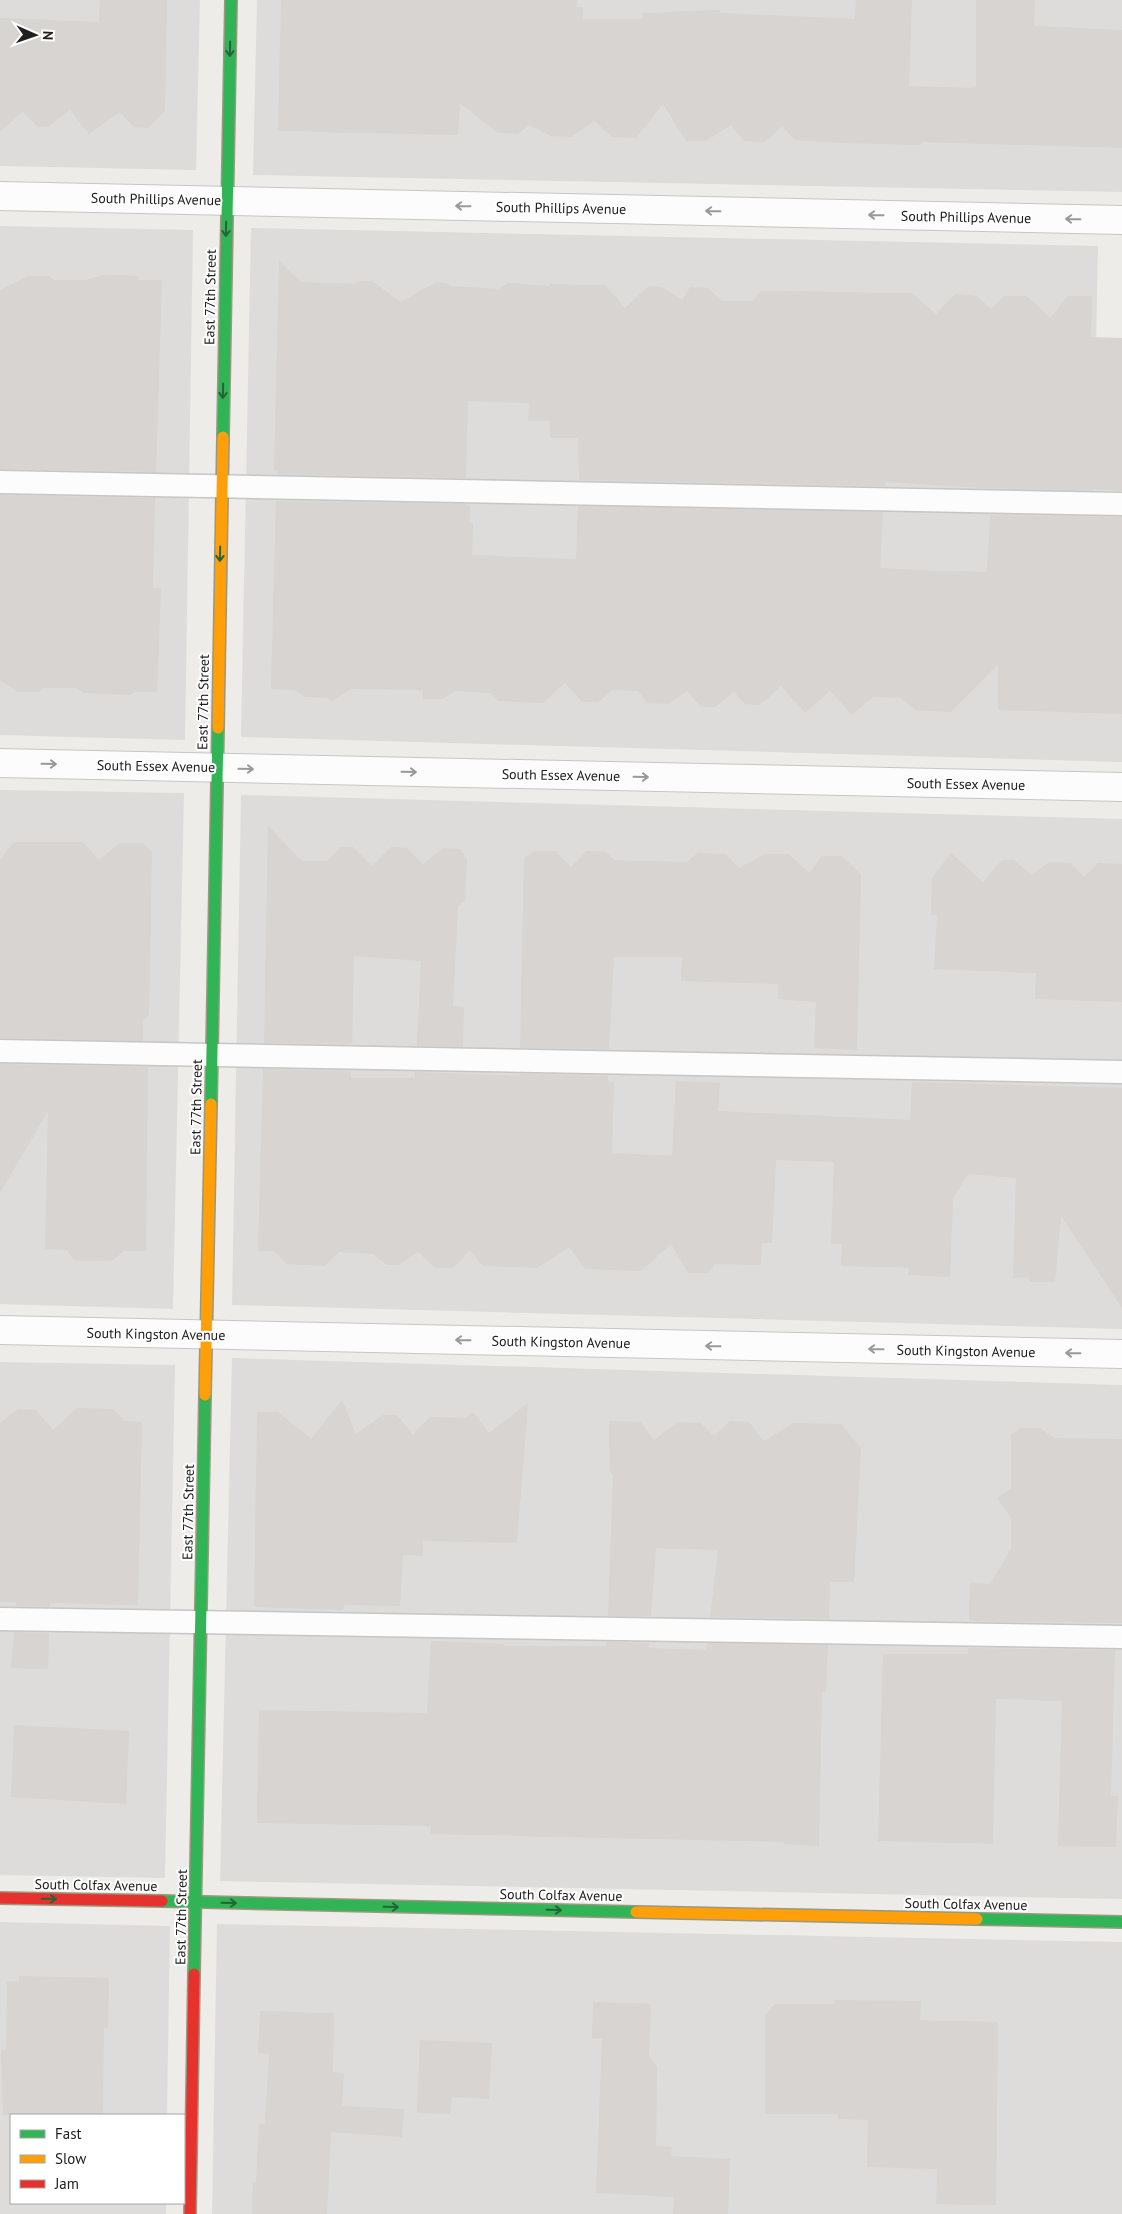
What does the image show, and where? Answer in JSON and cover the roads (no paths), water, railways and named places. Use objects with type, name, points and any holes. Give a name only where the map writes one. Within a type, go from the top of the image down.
[{"type":"street","name":"East 77th Street","points":[[190,2214],[230,0]]},
{"type":"street","name":"South Phillips Avenue","points":[[0,196],[1122,220]]},
{"type":"street","name":"South Essex Avenue","points":[[0,763],[1122,787]]},
{"type":"street","name":"South Kingston Avenue","points":[[0,1330],[1122,1354]]},
{"type":"street","name":"South Colfax Avenue","points":[[0,1898],[1122,1922]]},
{"type":"lane","points":[[0,482],[1122,504]]},
{"type":"lane","points":[[0,1051],[1122,1072]]},
{"type":"lane","points":[[0,1619],[1122,1638]]}]
